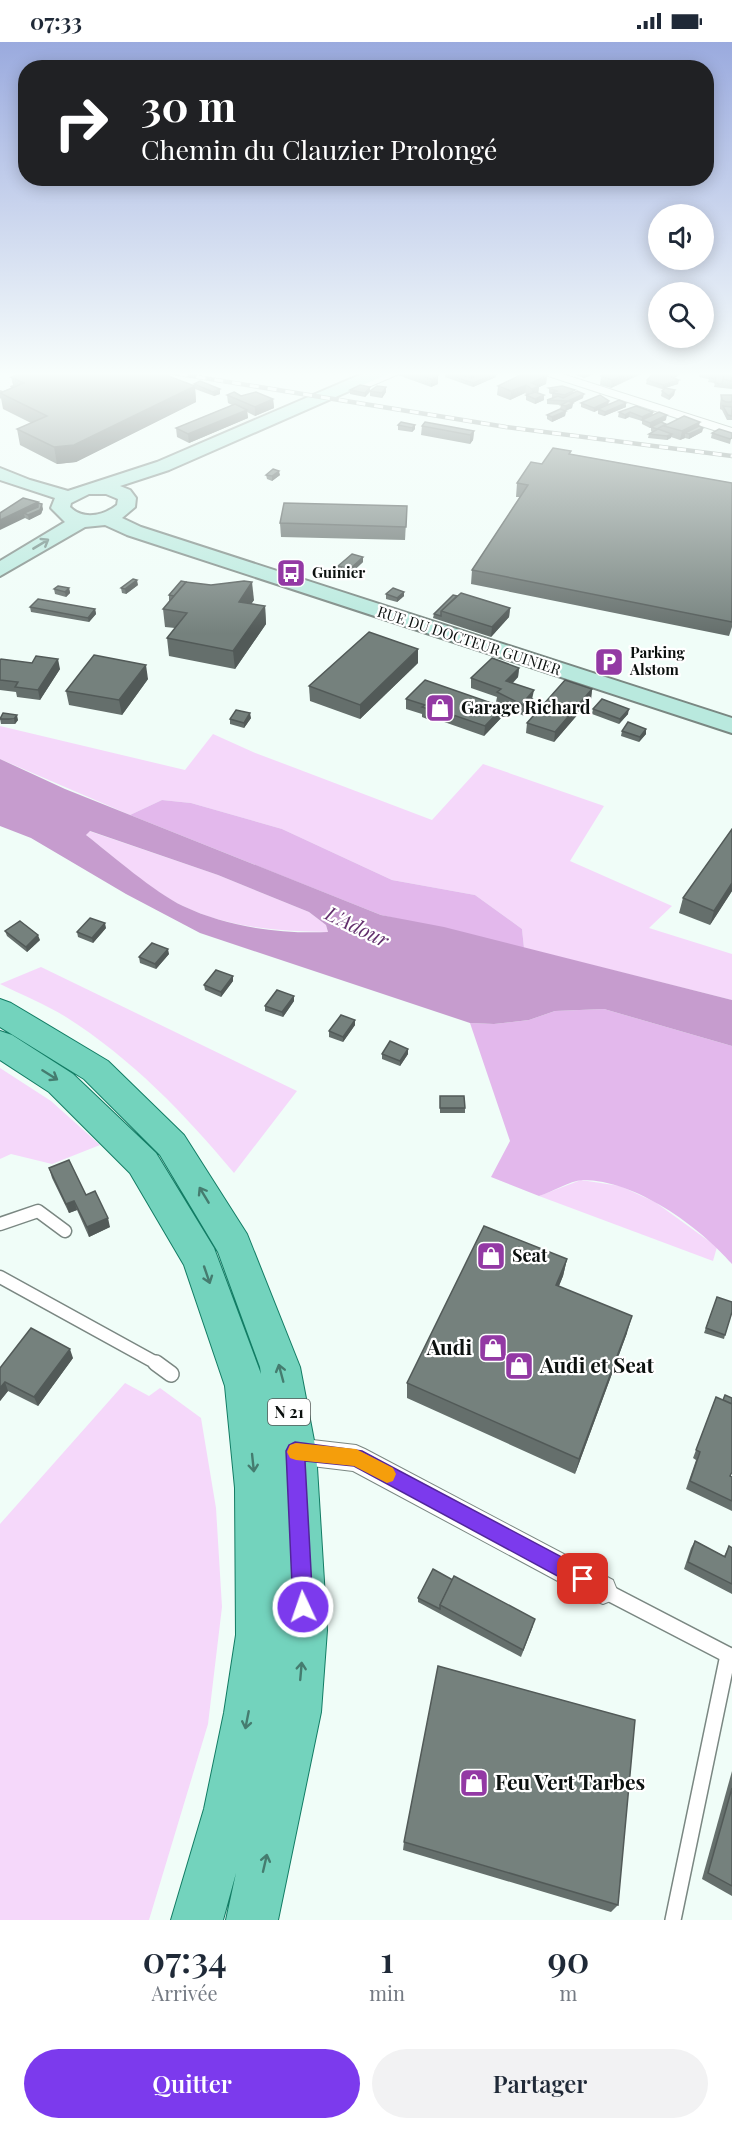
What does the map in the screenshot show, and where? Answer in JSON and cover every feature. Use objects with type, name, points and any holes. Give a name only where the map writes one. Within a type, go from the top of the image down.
[{"type":"main road","points":[[0,552],[64,502],[180,459]]},
{"type":"main road","points":[[106,518],[127,503],[163,466]]},
{"type":"main road","points":[[0,473],[64,502]]},
{"type":"main road","points":[[97,488],[117,490],[127,503],[207,555]]},
{"type":"main road","points":[[64,502],[67,516],[82,520],[106,518],[134,531],[207,555]]},
{"type":"main road","points":[[0,570],[82,520]]},
{"type":"main road","name":"RUE DU DOCTEUR GUINIER","points":[[207,555],[732,726]]},
{"type":"main road","name":"N 21","points":[[0,1011],[54,1042],[96,1070],[172,1144],[234,1246],[280,1367],[295,1451],[304,1630],[297,1712],[252,1920]]},
{"type":"main road","name":"N 21","points":[[0,1044],[62,1083],[143,1163],[201,1260],[245,1386],[256,1488],[259,1635],[248,1713],[229,1809],[197,1920]]},
{"type":"street","points":[[295,1451],[356,1458],[603,1590]]},
{"type":"lane","points":[[0,1224],[38,1210],[65,1231]]},
{"type":"lane","points":[[0,1277],[149,1357],[171,1374]]},
{"type":"lane","points":[[603,1590],[730,1656],[672,1920]]},
{"type":"shaded area","points":[[0,726],[185,770],[213,734],[253,752],[432,820],[483,764],[604,806],[570,861],[672,906],[649,928],[732,954],[732,1000],[524,948],[522,929],[475,895],[392,880],[282,829],[191,803],[162,800],[130,815],[0,759]]},
{"type":"shaded area","points":[[162,800],[191,803],[282,829],[392,880],[475,895],[522,929],[524,948],[381,915],[130,815]]},
{"type":"shaded area","points":[[89,831],[218,875],[309,912],[326,925],[328,932],[291,931],[236,924],[183,906],[146,883],[86,835]]},
{"type":"shaded area","points":[[41,967],[297,1091],[234,1173],[177,1109],[113,1051],[58,1012],[0,984]]},
{"type":"shaded area","points":[[604,1009],[732,1046],[732,1264],[718,1249],[684,1221],[665,1208],[624,1188],[603,1182],[583,1180],[572,1182],[539,1196],[491,1177],[510,1141],[470,1023],[494,1024],[529,1020],[555,1011]]},
{"type":"shaded area","points":[[0,1068],[51,1101],[100,1145],[52,1164],[11,1154],[0,1159]]},
{"type":"shaded area","points":[[581,1180],[620,1186],[655,1202],[717,1247],[713,1261],[539,1196]]},
{"type":"shaded area","points":[[125,1383],[149,1396],[160,1388],[201,1418],[216,1508],[222,1607],[208,1724],[149,1920],[0,1920],[0,1524]]},
{"type":"water","name":"L'Adour","points":[[0,759],[65,789],[381,915],[444,927],[732,1000],[732,1046],[604,1009],[555,1011],[529,1020],[494,1024],[470,1023],[200,933],[126,894],[31,838],[0,826]],"holes":[[[90,831],[218,875],[309,912],[326,925],[328,932],[291,932],[254,928],[200,913],[159,892],[86,835]]]},
{"type":"building","points":[[546,459],[595,459],[732,483],[732,622],[472,570],[528,485],[517,483],[531,462],[542,464]]},
{"type":"building","points":[[273,469],[279,471],[272,476],[266,475]]},
{"type":"building","points":[[23,498],[38,502],[0,520],[0,513]]},
{"type":"building","points":[[38,503],[42,504],[40,510],[28,515],[24,513],[38,507]]},
{"type":"building","points":[[284,503],[407,506],[406,527],[280,523]]},
{"type":"building","points":[[352,554],[363,557],[350,569],[338,566]]},
{"type":"building","points":[[133,579],[137,580],[125,589],[121,588]]},
{"type":"building","points":[[181,581],[186,582],[174,596],[169,595]]},
{"type":"building","points":[[186,582],[211,585],[252,582],[239,602],[265,606],[233,651],[167,638],[187,613],[163,609]]},
{"type":"building","points":[[58,586],[69,588],[65,592],[54,589]]},
{"type":"building","points":[[393,588],[404,592],[397,598],[386,594]]},
{"type":"building","points":[[461,593],[510,608],[492,627],[441,611]]},
{"type":"building","points":[[453,595],[457,596],[441,611],[441,616],[434,614]]},
{"type":"building","points":[[38,599],[95,609],[88,618],[30,607]]},
{"type":"building","points":[[369,632],[418,649],[360,705],[309,686]]},
{"type":"building","points":[[94,655],[146,665],[119,700],[66,691]]},
{"type":"building","points":[[36,656],[58,659],[38,690],[15,687],[18,682],[0,680],[1,659],[32,663]]},
{"type":"building","points":[[492,658],[519,668],[506,681],[534,690],[527,698],[532,699],[525,706],[497,692],[501,689],[471,678]]},
{"type":"building","points":[[425,680],[503,707],[485,726],[430,707],[428,709],[422,707],[425,705],[406,699]]},
{"type":"building","points":[[565,680],[592,689],[555,732],[527,723]]},
{"type":"building","points":[[602,699],[629,709],[620,719],[593,709]]},
{"type":"building","points":[[236,710],[250,713],[244,723],[230,719]]},
{"type":"building","points":[[3,713],[17,715],[14,719],[0,719]]},
{"type":"building","points":[[628,722],[646,729],[640,737],[622,731]]},
{"type":"building","points":[[732,829],[732,883],[714,911],[683,898]]},
{"type":"building","points":[[90,918],[105,923],[92,938],[77,932]]},
{"type":"building","points":[[20,921],[38,935],[26,947],[5,931]]},
{"type":"building","points":[[152,943],[168,949],[155,964],[139,957]]},
{"type":"building","points":[[216,970],[233,976],[221,992],[204,985]]},
{"type":"building","points":[[277,990],[294,996],[282,1012],[265,1006]]},
{"type":"building","points":[[341,1015],[355,1020],[343,1037],[329,1031]]},
{"type":"building","points":[[390,1041],[408,1049],[400,1061],[382,1054]]},
{"type":"building","points":[[440,1096],[464,1096],[465,1108],[440,1108]]},
{"type":"building","points":[[69,1160],[86,1195],[95,1191],[108,1218],[87,1227],[74,1201],[66,1204],[49,1168]]},
{"type":"building","name":"Audi et Seat","points":[[484,1226],[567,1259],[556,1285],[632,1316],[579,1459],[407,1383]]},
{"type":"building","points":[[717,1297],[732,1302],[732,1312],[725,1335],[706,1328]]},
{"type":"building","points":[[31,1328],[70,1349],[34,1397],[5,1382],[0,1388],[0,1368]]},
{"type":"building","points":[[725,1395],[732,1398],[732,1404],[723,1400]]},
{"type":"building","points":[[716,1397],[732,1404],[732,1472],[730,1476],[732,1477],[732,1501],[690,1481],[700,1452],[696,1450]]},
{"type":"building","points":[[695,1541],[725,1557],[729,1546],[732,1548],[732,1584],[688,1562]]},
{"type":"building","points":[[433,1569],[453,1580],[440,1609],[418,1598]]},
{"type":"building","points":[[454,1576],[535,1619],[523,1650],[440,1605]]},
{"type":"building","points":[[438,1666],[635,1720],[618,1905],[404,1842]]},
{"type":"building","points":[[732,1788],[732,1886],[708,1873]]},
{"type":"slow traffic","points":[[296,1452],[356,1458],[387,1474]]},
{"type":"place","name":"Guinier","points":[[291,573]]},
{"type":"place","name":"Parking Alstom","points":[[609,662]]},
{"type":"place","name":"Garage Richard","points":[[440,708]]},
{"type":"place","name":"Seat","points":[[491,1256]]},
{"type":"place","name":"Audi","points":[[493,1348]]},
{"type":"place","name":"Audi et Seat","points":[[519,1366]]},
{"type":"place","name":"Feu Vert Tarbes","points":[[474,1783]]},
{"type":"route","points":[[303,1607],[295,1451],[356,1458],[583,1579]]}]
